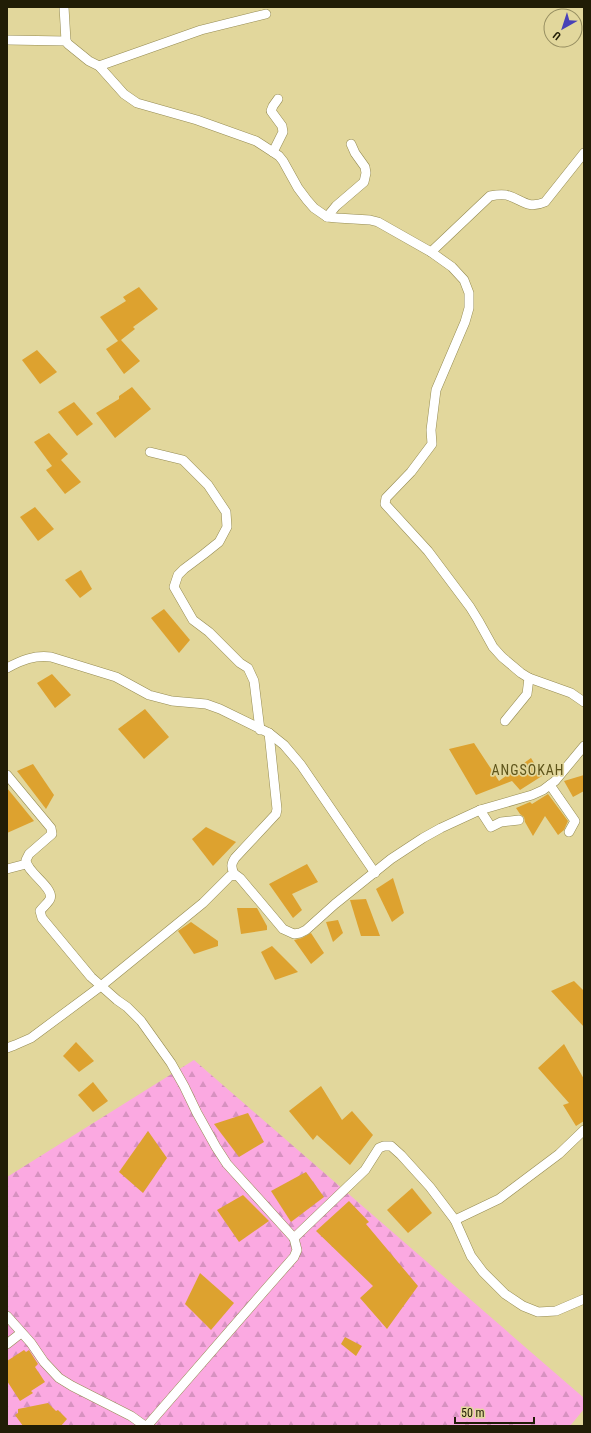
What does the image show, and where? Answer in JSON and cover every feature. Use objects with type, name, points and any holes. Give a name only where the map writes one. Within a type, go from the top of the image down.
[{"type":"street","points":[[64,7],[66,41],[71,47],[89,61],[99,66],[124,94],[137,103],[198,120],[256,141],[279,156],[307,200],[314,208],[327,217],[374,221],[431,252],[452,267],[464,280],[469,293],[469,308],[465,322],[436,390],[431,430],[432,444],[411,472],[386,498],[385,504],[428,551],[470,607],[493,647],[510,665],[529,678],[571,693],[584,702]]},
{"type":"street","points":[[99,66],[201,30],[266,14]]},
{"type":"street","points":[[7,40],[66,41]]},
{"type":"street","points":[[273,152],[284,132],[282,126],[271,112],[273,106],[278,100]]},
{"type":"street","points":[[327,217],[336,206],[364,182],[366,173],[365,167],[355,153],[351,144]]},
{"type":"street","points":[[431,252],[490,196],[498,194],[507,195],[525,204],[538,205],[545,202],[584,153]]},
{"type":"street","points":[[150,452],[184,460],[208,485],[226,512],[227,527],[218,542],[184,568],[178,575],[174,587],[193,620],[209,632],[240,663],[248,668],[254,681],[277,809],[276,814],[235,858],[231,868],[234,874],[240,878],[288,933],[294,934],[306,930],[335,904],[391,859],[423,838],[480,810],[532,795],[550,786],[584,746]]},
{"type":"street","points":[[7,668],[30,657],[51,656],[116,677],[149,695],[172,702],[206,704],[220,709],[264,732],[284,746],[301,765],[375,873]]},
{"type":"street","points":[[505,721],[527,694],[529,678]]},
{"type":"street","points":[[7,775],[51,828],[52,832],[52,834],[26,857],[26,864],[44,884],[50,894],[50,898],[40,911],[41,917],[82,967],[117,1000],[128,1007],[141,1021],[172,1063],[197,1113],[227,1164],[294,1238],[297,1250],[294,1257],[146,1426],[131,1416],[59,1378],[7,1316]]},
{"type":"street","points":[[550,786],[575,821],[569,832]]},
{"type":"street","points":[[480,810],[491,827],[501,822],[519,820]]},
{"type":"street","points":[[7,869],[26,864]]},
{"type":"street","points":[[7,1048],[15,1046],[31,1038],[101,986],[203,903],[228,877],[234,874]]},
{"type":"street","points":[[455,1220],[499,1199],[559,1154],[584,1130]]},
{"type":"street","points":[[294,1238],[350,1186],[365,1170],[379,1148],[391,1146],[430,1187],[455,1220],[464,1238],[470,1256],[483,1272],[505,1294],[523,1306],[538,1312],[556,1311],[584,1299]]},
{"type":"street","points":[[7,1344],[21,1333]]},
{"type":"green space","points":[[194,1060],[584,1398],[584,1409],[570,1426],[7,1426],[7,1177]]},
{"type":"building","points":[[139,287],[158,309],[133,327],[135,329],[121,340],[140,361],[124,374],[106,349],[118,341],[100,317],[126,301],[123,297]]},
{"type":"building","points":[[37,350],[57,372],[40,384],[22,360]]},
{"type":"building","points":[[132,387],[151,409],[115,438],[96,413],[119,399],[119,396]]},
{"type":"building","points":[[74,402],[93,424],[77,436],[58,412]]},
{"type":"building","points":[[49,433],[68,454],[61,460],[81,482],[65,494],[46,470],[52,466],[34,442]]},
{"type":"building","points":[[35,507],[54,529],[38,541],[20,517]]},
{"type":"building","points":[[81,570],[92,589],[80,598],[65,580]]},
{"type":"building","points":[[164,609],[190,640],[179,653],[151,618]]},
{"type":"building","points":[[52,674],[71,695],[55,708],[37,683]]},
{"type":"building","points":[[145,709],[169,737],[144,759],[118,729]]},
{"type":"building","points":[[474,743],[499,781],[531,758],[542,776],[520,790],[512,781],[476,795],[449,749]]},
{"type":"building","points":[[33,764],[54,795],[46,809],[17,771]]},
{"type":"building","points":[[584,775],[584,791],[573,797],[564,781]]},
{"type":"building","points":[[7,788],[34,821],[7,833]]},
{"type":"building","points":[[548,794],[568,821],[564,830],[558,835],[545,816],[533,836],[525,822],[524,817],[516,808],[530,802],[532,804]]},
{"type":"building","points":[[206,827],[236,842],[213,866],[192,839]]},
{"type":"building","points":[[307,864],[318,882],[292,894],[302,910],[293,918],[269,884]]},
{"type":"building","points":[[393,878],[404,913],[392,922],[376,889]]},
{"type":"building","points":[[366,899],[380,936],[361,936],[350,900]]},
{"type":"building","points":[[237,908],[257,908],[267,926],[267,930],[241,934]]},
{"type":"building","points":[[338,920],[343,933],[333,942],[326,922]]},
{"type":"building","points":[[191,922],[218,941],[218,946],[194,954],[178,931]]},
{"type":"building","points":[[311,933],[324,953],[311,964],[294,940]]},
{"type":"building","points":[[272,946],[298,972],[275,980],[261,952]]},
{"type":"building","points":[[574,981],[584,991],[584,1027],[551,991]]},
{"type":"building","points":[[76,1042],[94,1061],[79,1072],[63,1056]]},
{"type":"building","points":[[564,1044],[584,1079],[584,1121],[576,1126],[563,1105],[569,1103],[538,1068]]},
{"type":"building","points":[[93,1082],[108,1101],[93,1112],[78,1095]]},
{"type":"building","points":[[321,1086],[342,1120],[352,1111],[373,1135],[350,1165],[317,1135],[313,1140],[289,1111]]},
{"type":"building","points":[[248,1113],[264,1142],[239,1157],[214,1124]]},
{"type":"building","points":[[148,1131],[167,1158],[143,1193],[119,1172]]},
{"type":"building","points":[[306,1172],[324,1197],[291,1222],[271,1191]]},
{"type":"building","points":[[412,1188],[432,1213],[408,1233],[387,1210]]},
{"type":"building","points":[[243,1195],[269,1221],[239,1242],[217,1210]]},
{"type":"building","points":[[349,1201],[369,1222],[366,1224],[418,1286],[387,1329],[360,1298],[373,1286],[316,1231]]},
{"type":"building","points":[[200,1273],[234,1303],[211,1330],[185,1304]]},
{"type":"building","points":[[345,1337],[362,1346],[356,1356],[341,1344]]},
{"type":"building","points":[[24,1350],[26,1352],[29,1350],[38,1364],[35,1367],[45,1382],[31,1391],[33,1393],[20,1401],[7,1381],[7,1361]]},
{"type":"building","points":[[48,1403],[67,1419],[61,1426],[23,1426],[15,1415],[18,1413],[18,1409]]},
{"type":"district","name":"ANGSOKAH","points":[[528,770]]}]
